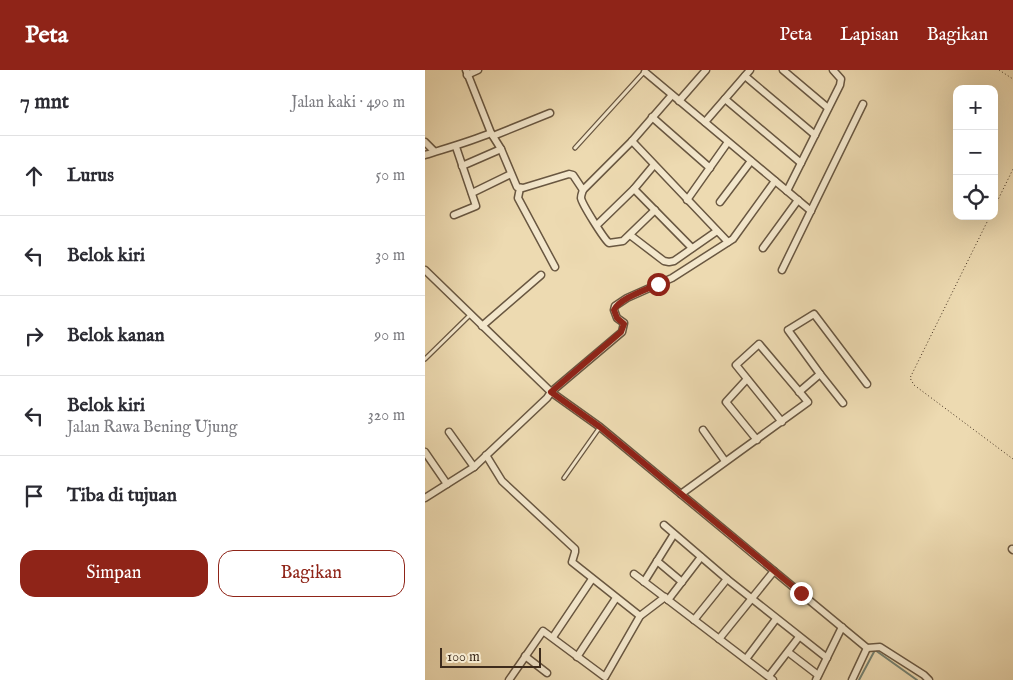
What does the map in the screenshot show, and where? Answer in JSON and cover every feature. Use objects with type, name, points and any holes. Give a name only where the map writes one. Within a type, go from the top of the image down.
[{"type":"street","points":[[478,70],[467,72],[492,134],[519,188],[518,198],[555,267]]},
{"type":"street","points":[[679,101],[706,70]]},
{"type":"street","points":[[705,122],[750,70]]},
{"type":"street","points":[[783,70],[828,108]]},
{"type":"street","points":[[787,191],[841,79],[833,70]]},
{"type":"street","points":[[646,71],[679,101],[811,211]]},
{"type":"street","points":[[745,76],[815,135]]},
{"type":"street","points":[[655,210],[623,241],[609,243],[583,204],[581,195],[583,190],[631,141],[672,95]]},
{"type":"street","points":[[725,99],[801,163]]},
{"type":"street","points":[[782,270],[863,104]]},
{"type":"street","points":[[425,155],[434,151],[455,147],[550,113]]},
{"type":"street","points":[[652,117],[710,168]]},
{"type":"street","points":[[631,141],[728,242]]},
{"type":"street","points":[[425,142],[434,151]]},
{"type":"street","points":[[687,200],[728,142]]},
{"type":"street","points":[[454,215],[476,206],[473,193],[455,147]]},
{"type":"street","points":[[462,166],[501,149]]},
{"type":"street","points":[[720,202],[751,161]]},
{"type":"street","points":[[597,225],[634,189],[654,165]]},
{"type":"street","points":[[473,193],[511,174]]},
{"type":"street","points":[[519,188],[569,174],[573,175],[583,190]]},
{"type":"street","points":[[425,498],[474,466],[547,398],[551,392],[621,332],[624,324],[617,318],[614,310],[615,306],[627,298],[672,278],[733,239],[775,181]]},
{"type":"street","points":[[634,189],[691,248]]},
{"type":"street","points":[[763,248],[798,200]]},
{"type":"street","points":[[630,235],[669,262],[674,261],[717,231]]},
{"type":"street","points":[[425,270],[551,392],[600,427],[867,648]]},
{"type":"street","points":[[483,326],[541,275]]},
{"type":"street","points":[[843,403],[788,330],[814,314],[867,384]]},
{"type":"street","points":[[681,494],[782,422],[808,402],[759,344],[736,365],[782,422]]},
{"type":"street","points":[[799,392],[820,374]]},
{"type":"street","points":[[747,379],[726,402],[757,440]]},
{"type":"street","points":[[703,430],[725,461]]},
{"type":"street","points":[[449,432],[474,466]]},
{"type":"street","points":[[425,452],[447,484]]},
{"type":"street","points":[[486,455],[502,481],[575,549],[572,562],[640,616]]},
{"type":"street","points":[[664,525],[751,599],[827,658]]},
{"type":"street","points":[[644,582],[674,534]]},
{"type":"street","points":[[509,680],[542,631],[545,631],[577,657],[605,676],[640,616],[666,599],[701,557]]},
{"type":"street","points":[[657,561],[682,582]]},
{"type":"street","points":[[719,639],[774,571]]},
{"type":"street","points":[[634,574],[771,678],[799,637]]},
{"type":"street","points":[[553,637],[592,579]]},
{"type":"street","points":[[694,620],[727,579]]},
{"type":"street","points":[[577,657],[616,598]]},
{"type":"street","points":[[745,659],[776,619]]},
{"type":"street","points":[[788,652],[817,677],[842,627]]},
{"type":"street","points":[[852,680],[867,648],[872,646],[880,647],[929,680]]},
{"type":"street","points":[[525,656],[547,673]]},
{"type":"lane","points":[[575,148],[646,71]]},
{"type":"lane","points":[[425,358],[471,315]]},
{"type":"lane","points":[[564,478],[600,427]]},
{"type":"path","points":[[999,70],[1013,79]]},
{"type":"path","points":[[998,200],[1013,169]]},
{"type":"path","points":[[988,220],[910,378],[914,385],[1013,459]]},
{"type":"waterway","points":[[859,680],[875,650],[917,680]]},
{"type":"route","points":[[658,284],[627,298],[615,306],[614,310],[617,318],[624,324],[621,332],[551,392],[600,427],[801,593]]}]
